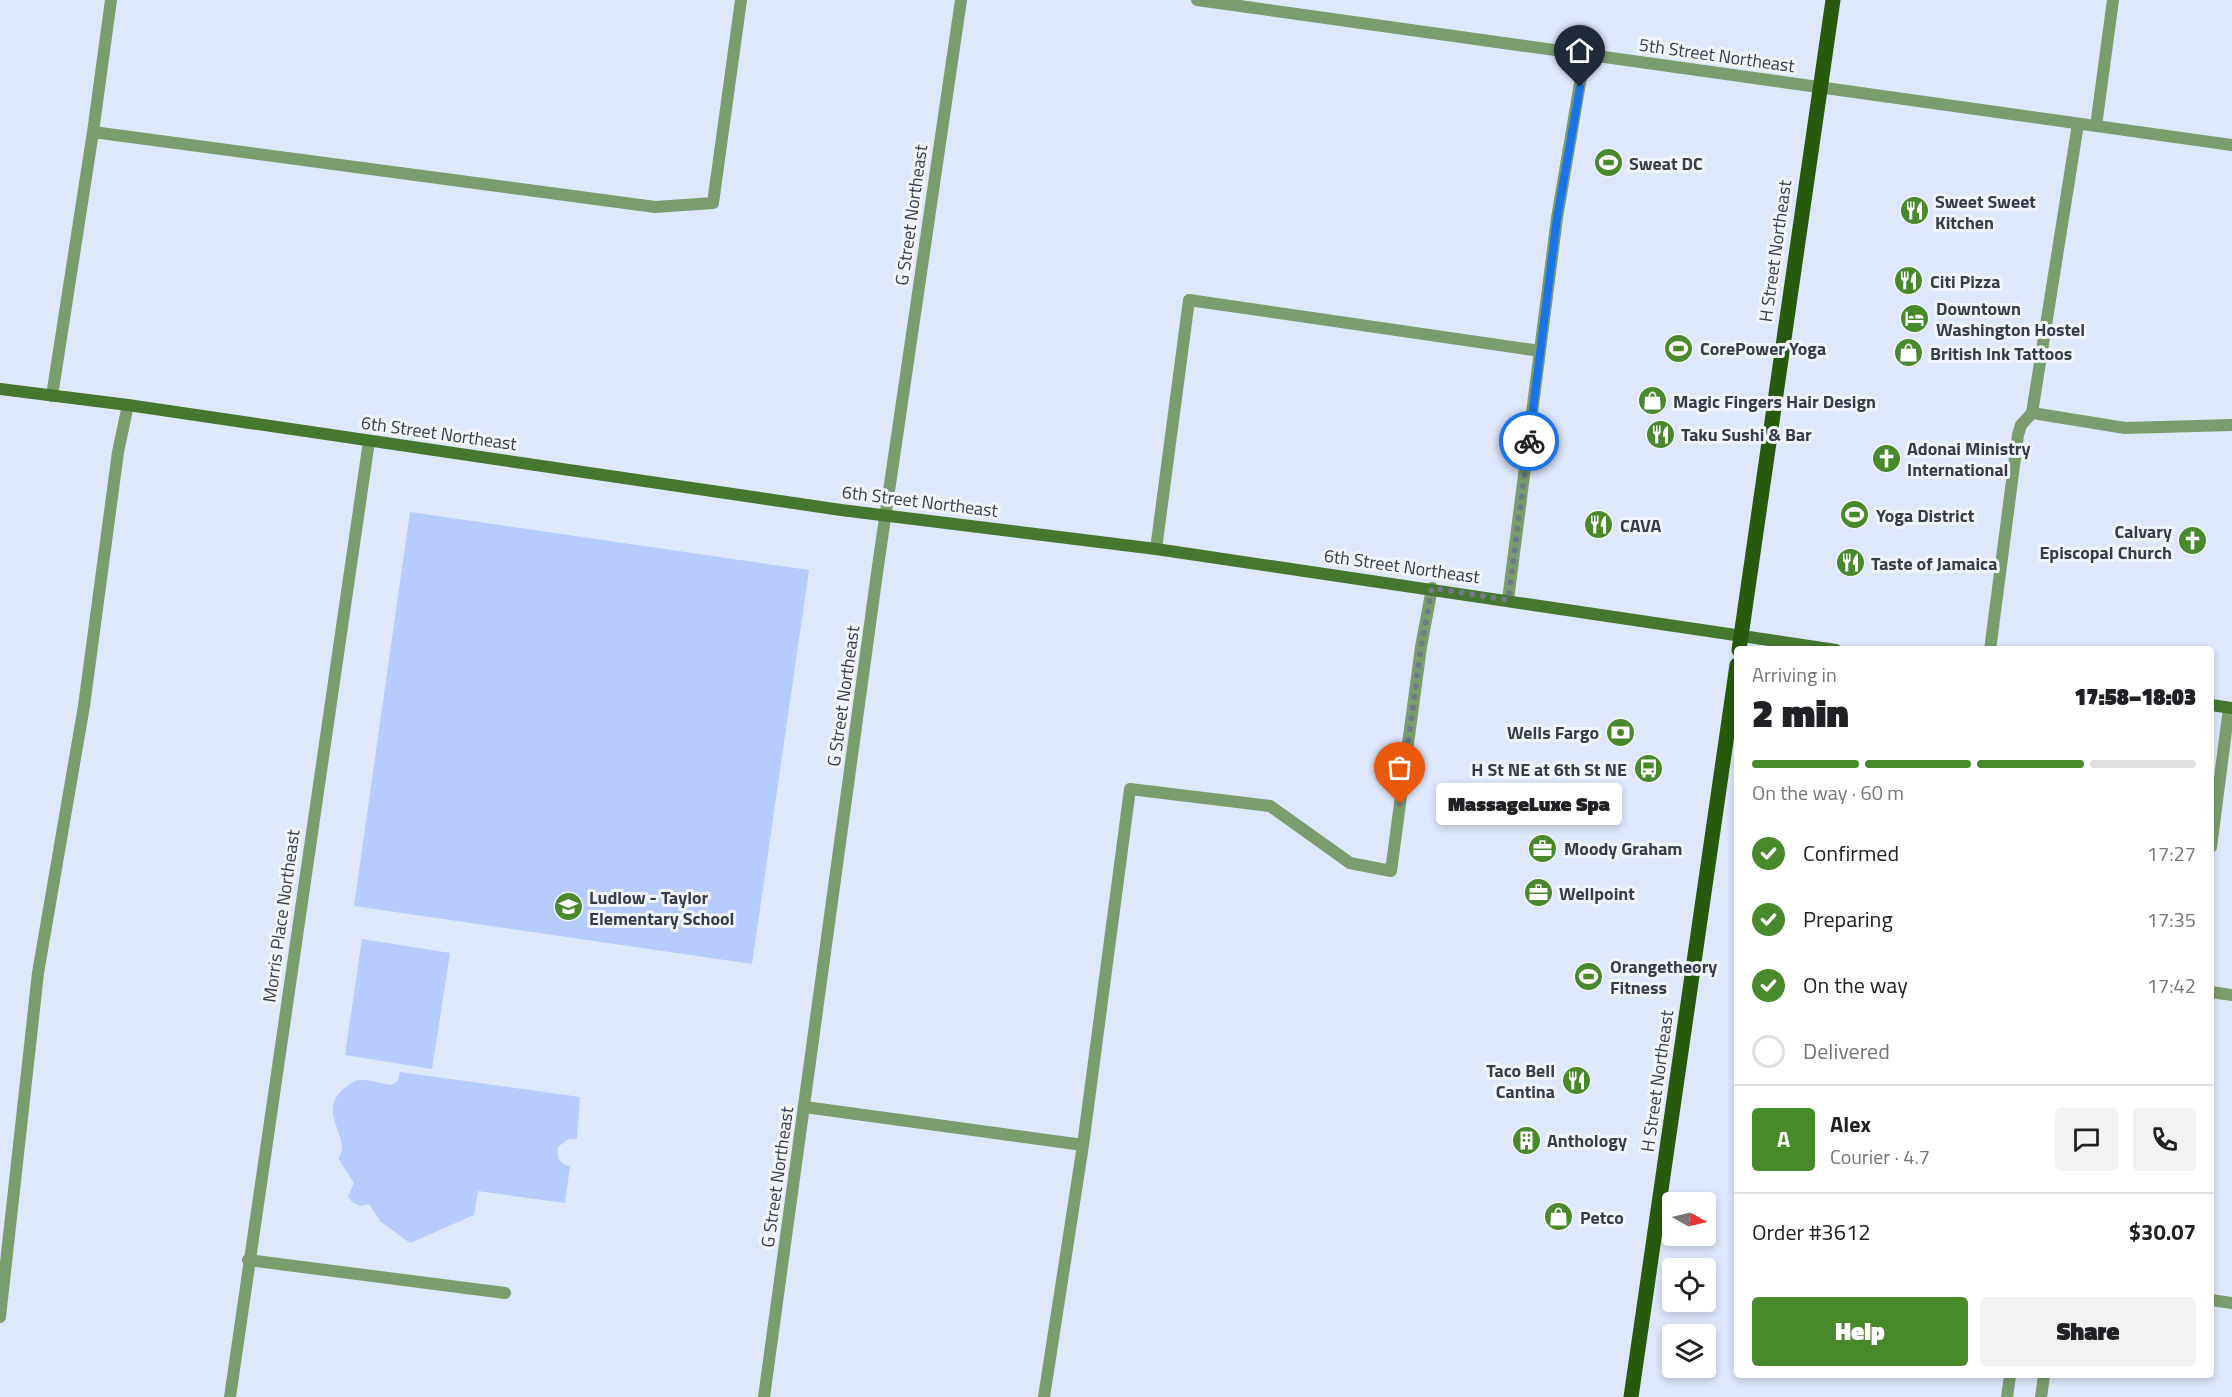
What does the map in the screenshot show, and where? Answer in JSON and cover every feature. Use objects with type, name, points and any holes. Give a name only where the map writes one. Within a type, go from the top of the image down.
[{"type":"main road","name":"H Street Northeast","points":[[1740,643],[1833,0]]},
{"type":"main road","name":"H Street Northeast","points":[[1631,1397],[1734,686]]},
{"type":"street","points":[[52,396],[111,0]]},
{"type":"street","points":[[93,132],[656,207],[714,203],[741,0]]},
{"type":"street","name":"G Street Northeast","points":[[764,1397],[886,515],[961,0]]},
{"type":"street","name":"5th Street Northeast","points":[[1197,0],[2232,146]]},
{"type":"street","points":[[2096,126],[2113,0]]},
{"type":"street","points":[[1508,600],[1557,218],[1584,54]]},
{"type":"street","points":[[1991,646],[2018,435],[2021,425],[2032,413],[2078,124]]},
{"type":"street","points":[[1156,549],[1189,300],[1540,351]]},
{"type":"street","name":"6th Street Northeast","points":[[0,388],[886,515],[1156,549],[1432,588],[1740,643],[1781,646]]},
{"type":"street","points":[[0,1317],[38,973],[84,706],[118,452],[128,405]]},
{"type":"street","points":[[2032,413],[2125,428],[2232,425]]},
{"type":"street","name":"Morris Place Northeast","points":[[230,1397],[248,1260],[369,441]]},
{"type":"street","points":[[1044,1397],[1083,1145],[1130,789],[1270,806],[1350,863],[1391,871],[1421,647],[1432,588]]},
{"type":"street","points":[[2214,705],[2230,708],[2214,825]]},
{"type":"street","points":[[2214,992],[2232,995]]},
{"type":"street","points":[[805,1107],[1083,1145]]},
{"type":"street","points":[[248,1260],[505,1293]]},
{"type":"street","points":[[2214,1300],[2232,1303]]},
{"type":"street","points":[[2007,1397],[2010,1378]]},
{"type":"street","points":[[2041,1397],[2044,1378]]},
{"type":"shaded area","points":[[410,512],[809,570],[752,964],[354,906]]},
{"type":"shaded area","points":[[362,939],[450,953],[432,1069],[345,1055]]},
{"type":"shaded area","points":[[400,1072],[580,1097],[577,1139],[568,1139],[558,1147],[560,1160],[570,1166],[565,1203],[478,1191],[474,1215],[410,1243],[380,1221],[369,1204],[360,1206],[352,1202],[348,1196],[354,1183],[338,1158],[342,1150],[333,1115],[333,1106],[337,1096],[354,1082],[366,1080],[391,1085],[398,1081]]},
{"type":"way so far","points":[[1400,804],[1421,647],[1432,588],[1508,600],[1529,441]]},
{"type":"place","name":"Sweat DC","points":[[1608,163]]},
{"type":"place","name":"Sweet Sweet Kitchen","points":[[1914,211]]},
{"type":"place","name":"Citi Pizza","points":[[1909,281]]},
{"type":"place","name":"Downtown Washington Hostel","points":[[1915,318]]},
{"type":"place","name":"CorePower Yoga","points":[[1679,348]]},
{"type":"place","name":"British Ink Tattoos","points":[[1909,353]]},
{"type":"place","name":"Magic Fingers Hair Design","points":[[1652,401]]},
{"type":"place","name":"Taku Sushi & Bar","points":[[1660,434]]},
{"type":"place","name":"Adonai Ministry International","points":[[1886,458]]},
{"type":"place","name":"Yoga District","points":[[1855,515]]},
{"type":"place","name":"CAVA","points":[[1599,525]]},
{"type":"place","name":"Calvary Episcopal Church","points":[[2193,541]]},
{"type":"place","name":"Taste of Jamaica","points":[[1850,563]]},
{"type":"place","name":"Wells Fargo","points":[[1620,732]]},
{"type":"place","name":"H St NE at 6th St NE","points":[[1648,769]]},
{"type":"place","name":"MassageLuxe Spa","points":[[1400,804]]},
{"type":"place","name":"Moody Graham","points":[[1543,848]]},
{"type":"place","name":"Wellpoint","points":[[1538,893]]},
{"type":"place","name":"Ludlow - Taylor Elementary School","points":[[568,907]]},
{"type":"place","name":"Orangetheory Fitness","points":[[1589,976]]},
{"type":"place","name":"Taco Bell Cantina","points":[[1576,1080]]},
{"type":"place","name":"Anthology","points":[[1526,1140]]},
{"type":"place","name":"Petco","points":[[1559,1217]]},
{"type":"route","points":[[1529,441],[1557,218],[1580,87]]}]
